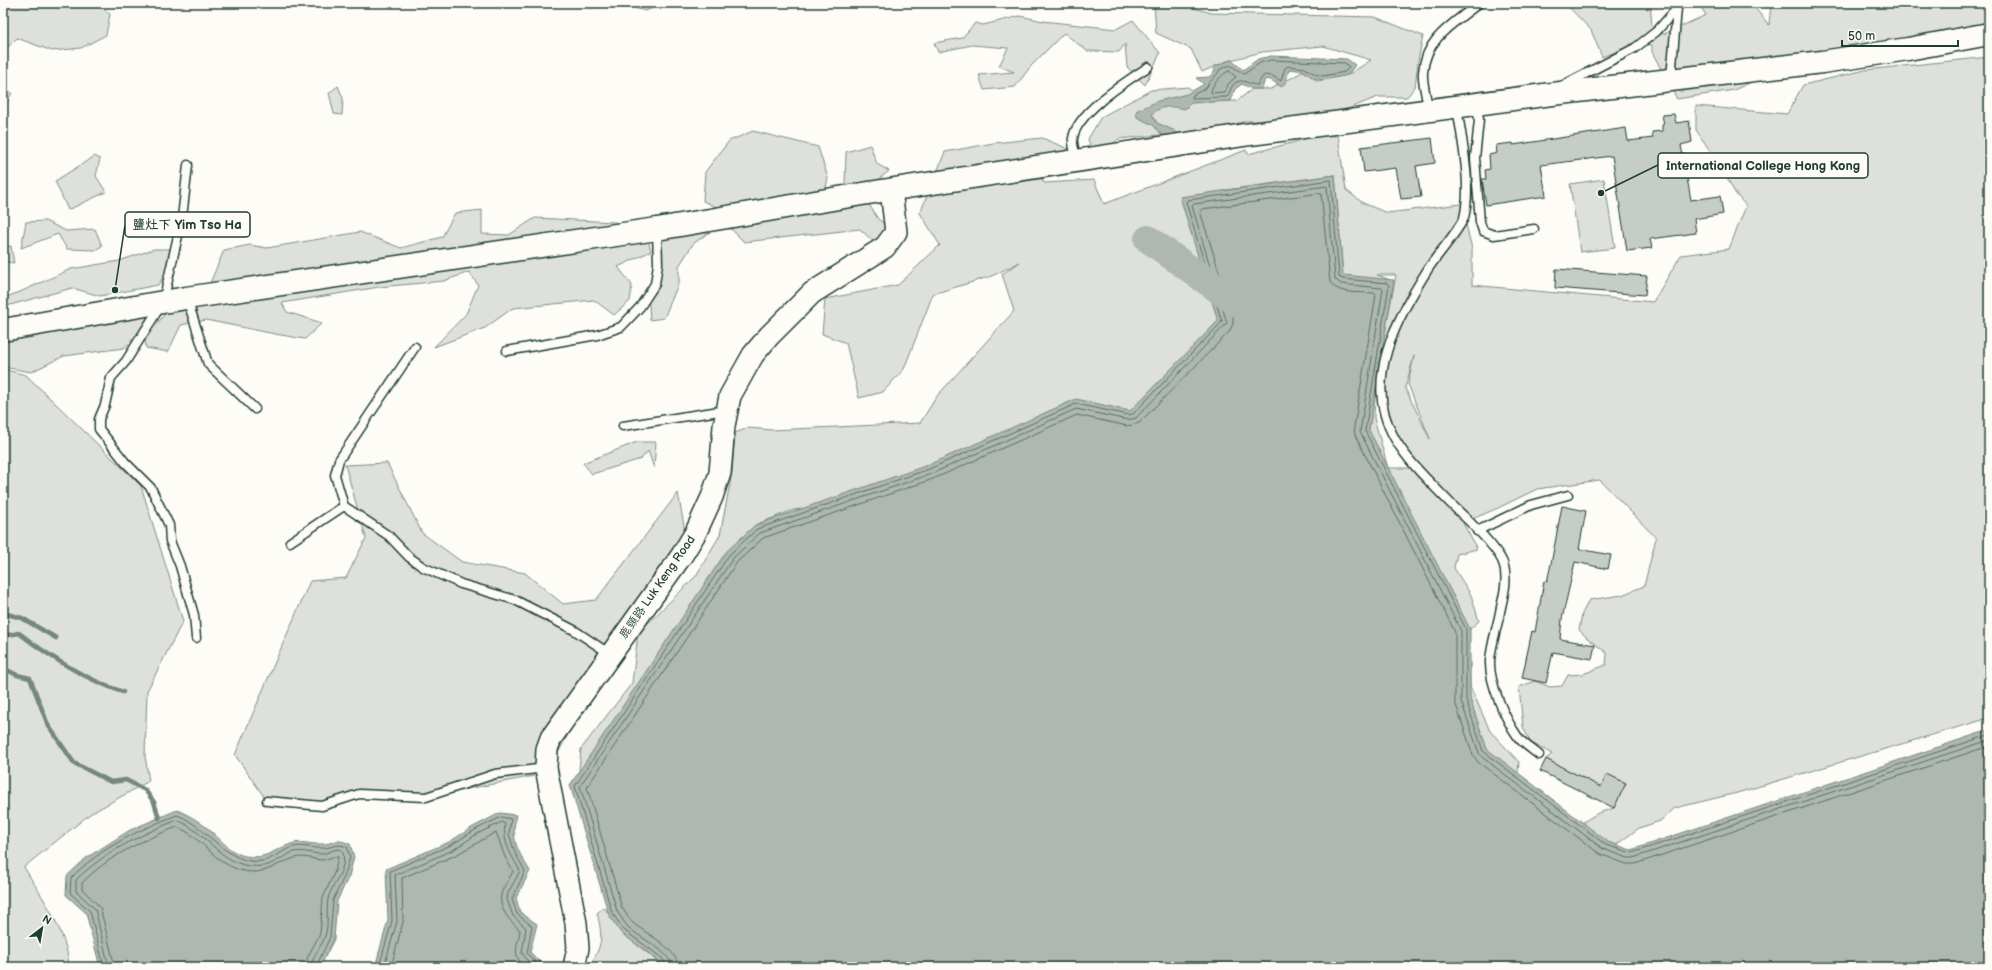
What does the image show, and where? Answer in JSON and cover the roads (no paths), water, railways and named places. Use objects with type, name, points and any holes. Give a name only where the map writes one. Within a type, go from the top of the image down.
[{"type":"main road","points":[[3,330],[186,298],[657,229],[891,190],[1244,135],[1429,112],[1467,105],[1544,95],[1822,62],[1908,49],[1989,34]]},
{"type":"street","name":"鹿頸路 Luk Keng Road","points":[[574,967],[578,948],[576,923],[546,768],[547,749],[551,738],[682,555],[701,522],[720,473],[726,410],[730,396],[744,369],[769,336],[812,293],[885,247],[896,232],[891,190]]},
{"type":"lane","points":[[1429,112],[1423,73],[1427,54],[1436,38],[1479,3]]},
{"type":"lane","points":[[1671,79],[1678,6]]},
{"type":"lane","points":[[1544,95],[1635,48],[1657,30],[1678,6]]},
{"type":"lane","points":[[1077,162],[1073,138],[1078,127],[1105,95],[1148,67]]},
{"type":"lane","points":[[1467,105],[1479,120],[1475,158],[1480,222],[1483,231],[1494,235],[1534,229]]},
{"type":"lane","points":[[1467,105],[1466,209],[1464,218],[1417,287],[1392,333],[1382,367],[1381,394],[1384,416],[1395,439],[1413,465],[1477,531],[1496,552],[1504,565],[1506,579],[1490,661],[1492,679],[1511,726],[1519,738],[1539,755]]},
{"type":"lane","points":[[188,165],[182,218],[163,302],[126,361],[111,378],[105,405],[99,419],[99,429],[125,462],[151,488],[169,525],[170,541],[180,566],[194,615],[196,638]]},
{"type":"lane","points":[[507,351],[597,335],[621,327],[640,307],[655,284],[658,264],[657,229]]},
{"type":"lane","points":[[186,298],[208,364],[255,409]]},
{"type":"lane","points":[[415,347],[339,460],[335,475],[344,506],[389,536],[408,557],[423,567],[461,584],[515,600],[574,630],[610,654]]},
{"type":"lane","points":[[623,426],[726,410]]},
{"type":"lane","points":[[1477,531],[1531,504],[1568,495]]},
{"type":"lane","points":[[290,542],[344,506]]},
{"type":"lane","points":[[267,801],[322,806],[359,794],[426,797],[495,774],[546,768]]},
{"type":"water","points":[[1271,56],[1347,59],[1355,65],[1348,75],[1323,80],[1313,78],[1304,71],[1289,69],[1286,82],[1282,87],[1271,80],[1265,79],[1262,89],[1252,89],[1242,84],[1235,89],[1231,101],[1191,103],[1185,109],[1167,107],[1159,109],[1152,114],[1157,123],[1173,130],[1181,136],[1166,139],[1153,125],[1137,117],[1136,111],[1158,101],[1187,94],[1204,84],[1196,78],[1209,77],[1215,71],[1213,67],[1231,60],[1243,70],[1258,59]]},
{"type":"water","points":[[1335,175],[1343,275],[1394,280],[1369,430],[1470,629],[1470,699],[1487,749],[1608,842],[1631,850],[1989,730],[1989,967],[665,967],[621,933],[609,915],[570,785],[726,552],[755,525],[928,465],[1076,399],[1130,411],[1218,321],[1180,197]]},
{"type":"water","points":[[177,810],[192,817],[209,829],[231,850],[245,856],[264,856],[284,846],[298,842],[326,844],[341,841],[350,844],[354,857],[349,876],[337,901],[334,939],[320,967],[100,967],[86,913],[66,895],[67,876],[86,858],[130,830]]},
{"type":"water","points":[[500,813],[516,815],[514,832],[516,844],[530,871],[516,898],[520,912],[537,924],[530,952],[545,967],[375,967],[388,920],[386,869],[449,842]]},
{"type":"waterway","points":[[1148,239],[1237,303]]},
{"type":"waterway","points":[[3,613],[22,618],[56,638]]},
{"type":"waterway","points":[[3,636],[19,633],[43,651],[69,667],[95,681],[123,692]]},
{"type":"waterway","points":[[3,668],[17,675],[30,678],[48,725],[74,763],[111,782],[126,780],[145,790],[154,802],[159,818]]},
{"type":"place","name":"International College Hong Kong","points":[[1601,193]]},
{"type":"place","name":"鹽灶下 Yim Tso Ha","points":[[115,290]]}]
